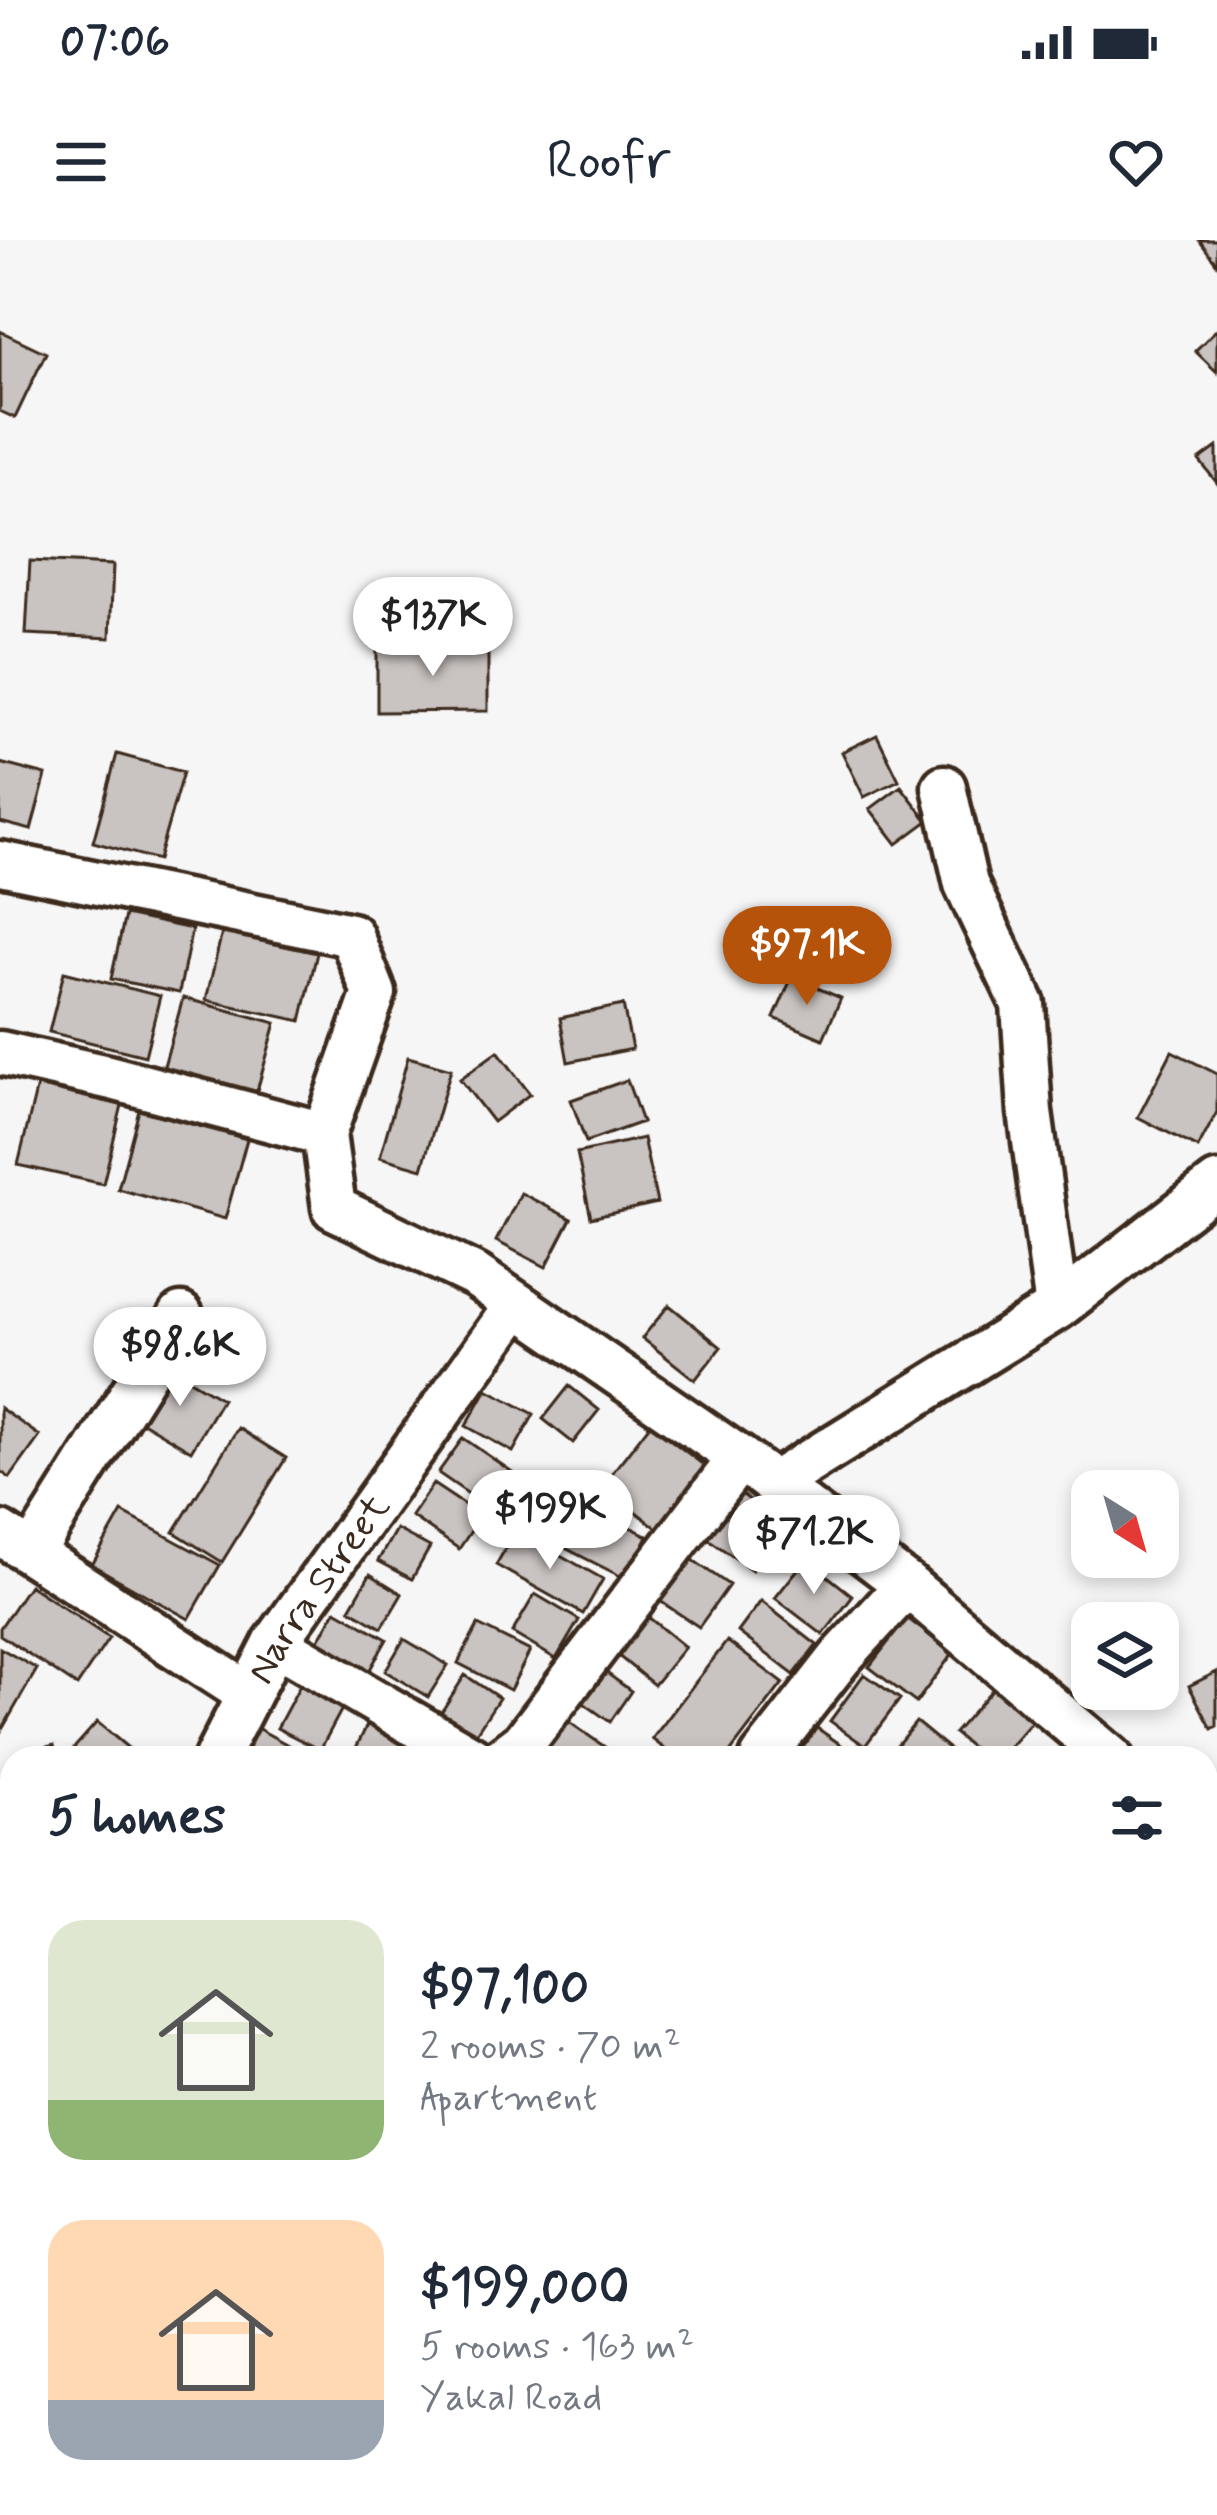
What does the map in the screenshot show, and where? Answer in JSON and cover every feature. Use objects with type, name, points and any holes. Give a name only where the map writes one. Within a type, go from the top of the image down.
[{"type":"street","points":[[944,788],[966,884],[1024,1004],[1030,1112],[1058,1308]]},
{"type":"street","points":[[0,863],[351,935],[374,993],[323,1134],[334,1208],[476,1276],[740,1458],[907,1585],[1097,1746]]},
{"type":"street","points":[[0,1054],[112,1078],[323,1134]]},
{"type":"street","points":[[775,1483],[1058,1308],[1217,1184]]},
{"type":"street","name":"Narra Street","points":[[222,1746],[275,1643],[515,1307]]},
{"type":"street","points":[[182,1315],[16,1543],[248,1694]]},
{"type":"street","points":[[519,1746],[740,1458]]},
{"type":"street","points":[[771,1746],[840,1658],[907,1585]]},
{"type":"street","points":[[275,1643],[451,1746]]},
{"type":"building","points":[[1199,240],[1217,240],[1217,264]]},
{"type":"building","points":[[1217,329],[1217,372],[1195,351]]},
{"type":"building","points":[[0,331],[46,353],[15,418],[0,411]]},
{"type":"building","points":[[1217,447],[1217,483],[1199,460]]},
{"type":"building","points":[[30,561],[113,565],[110,638],[26,634]]},
{"type":"building","points":[[488,645],[488,711],[377,712],[377,646]]},
{"type":"building","points":[[877,735],[899,780],[864,797],[842,752]]},
{"type":"building","points":[[117,754],[183,772],[158,860],[93,842]]},
{"type":"building","points":[[0,763],[46,775],[31,830],[0,822]]},
{"type":"building","points":[[901,786],[928,821],[897,844],[870,809]]},
{"type":"building","points":[[125,915],[192,929],[179,993],[111,979]]},
{"type":"building","points":[[222,932],[317,953],[301,1021],[206,1000]]},
{"type":"building","points":[[64,972],[160,996],[145,1056],[49,1032]]},
{"type":"building","points":[[792,977],[841,998],[823,1039],[774,1018]]},
{"type":"building","points":[[183,998],[276,1023],[255,1098],[162,1073]]},
{"type":"building","points":[[623,1005],[632,1049],[568,1062],[560,1018]]},
{"type":"building","points":[[498,1051],[530,1094],[493,1122],[460,1079]]},
{"type":"building","points":[[1172,1051],[1217,1074],[1217,1112],[1198,1148],[1138,1117]]},
{"type":"building","points":[[408,1057],[451,1069],[422,1169],[380,1157]]},
{"type":"building","points":[[627,1080],[642,1122],[586,1142],[571,1100]]},
{"type":"building","points":[[37,1086],[122,1105],[103,1184],[18,1165]]},
{"type":"building","points":[[139,1110],[247,1139],[225,1219],[118,1189]]},
{"type":"building","points":[[643,1138],[657,1203],[591,1218],[577,1153]]},
{"type":"building","points":[[521,1193],[571,1219],[546,1267],[496,1241]]},
{"type":"building","points":[[669,1305],[721,1347],[695,1380],[642,1338]]},
{"type":"building","points":[[168,1367],[222,1399],[191,1451],[137,1419]]},
{"type":"building","points":[[569,1386],[599,1410],[573,1443],[543,1419]]},
{"type":"building","points":[[487,1389],[534,1414],[513,1452],[466,1426]]},
{"type":"building","points":[[0,1408],[40,1436],[10,1478],[0,1471]]},
{"type":"building","points":[[650,1424],[710,1470],[662,1532],[602,1486]]},
{"type":"building","points":[[238,1428],[286,1458],[222,1562],[174,1532]]},
{"type":"building","points":[[463,1438],[524,1480],[499,1515],[438,1473]]},
{"type":"building","points":[[433,1484],[481,1516],[459,1549],[411,1516]]},
{"type":"building","points":[[552,1488],[648,1536],[626,1579],[530,1530]]},
{"type":"building","points":[[740,1493],[785,1525],[752,1570],[708,1539]]},
{"type":"building","points":[[122,1512],[220,1565],[189,1619],[92,1565]]},
{"type":"building","points":[[396,1529],[430,1547],[412,1579],[378,1561]]},
{"type":"building","points":[[516,1530],[603,1579],[583,1614],[496,1565]]},
{"type":"building","points":[[690,1558],[729,1585],[699,1627],[660,1601]]},
{"type":"building","points":[[806,1559],[853,1596],[823,1635],[775,1598]]},
{"type":"building","points":[[370,1574],[402,1594],[382,1628],[350,1609]]},
{"type":"building","points":[[29,1585],[109,1638],[77,1686],[0,1635]]},
{"type":"building","points":[[535,1594],[579,1620],[556,1659],[512,1633]]},
{"type":"building","points":[[761,1601],[817,1645],[794,1675],[738,1632]]},
{"type":"building","points":[[336,1610],[387,1639],[363,1682],[311,1654]]},
{"type":"building","points":[[642,1612],[685,1647],[654,1685],[611,1650]]},
{"type":"building","points":[[907,1618],[953,1653],[916,1703],[869,1667]]},
{"type":"building","points":[[478,1625],[530,1651],[510,1690],[458,1663]]},
{"type":"building","points":[[404,1639],[448,1665],[428,1697],[385,1671]]},
{"type":"building","points":[[727,1641],[783,1683],[735,1746],[661,1746],[652,1739]]},
{"type":"building","points":[[0,1648],[37,1669],[0,1733]]},
{"type":"building","points":[[600,1668],[631,1691],[610,1722],[578,1699]]},
{"type":"building","points":[[1217,1672],[1217,1726],[1212,1729],[1189,1686]]},
{"type":"building","points":[[864,1674],[900,1699],[865,1746],[830,1721]]},
{"type":"building","points":[[465,1675],[499,1698],[474,1736],[440,1714]]},
{"type":"building","points":[[300,1685],[343,1707],[322,1746],[312,1746],[277,1728]]},
{"type":"building","points":[[996,1685],[1035,1718],[1010,1746],[970,1746],[954,1733]]},
{"type":"building","points":[[372,1715],[424,1741],[421,1746],[357,1746]]},
{"type":"building","points":[[562,1717],[604,1746],[541,1746]]},
{"type":"building","points":[[97,1722],[126,1746],[76,1746]]},
{"type":"building","points":[[916,1722],[945,1746],[896,1746]]},
{"type":"building","points":[[255,1727],[290,1746],[245,1746]]},
{"type":"building","points":[[817,1728],[843,1746],[804,1746]]}]
